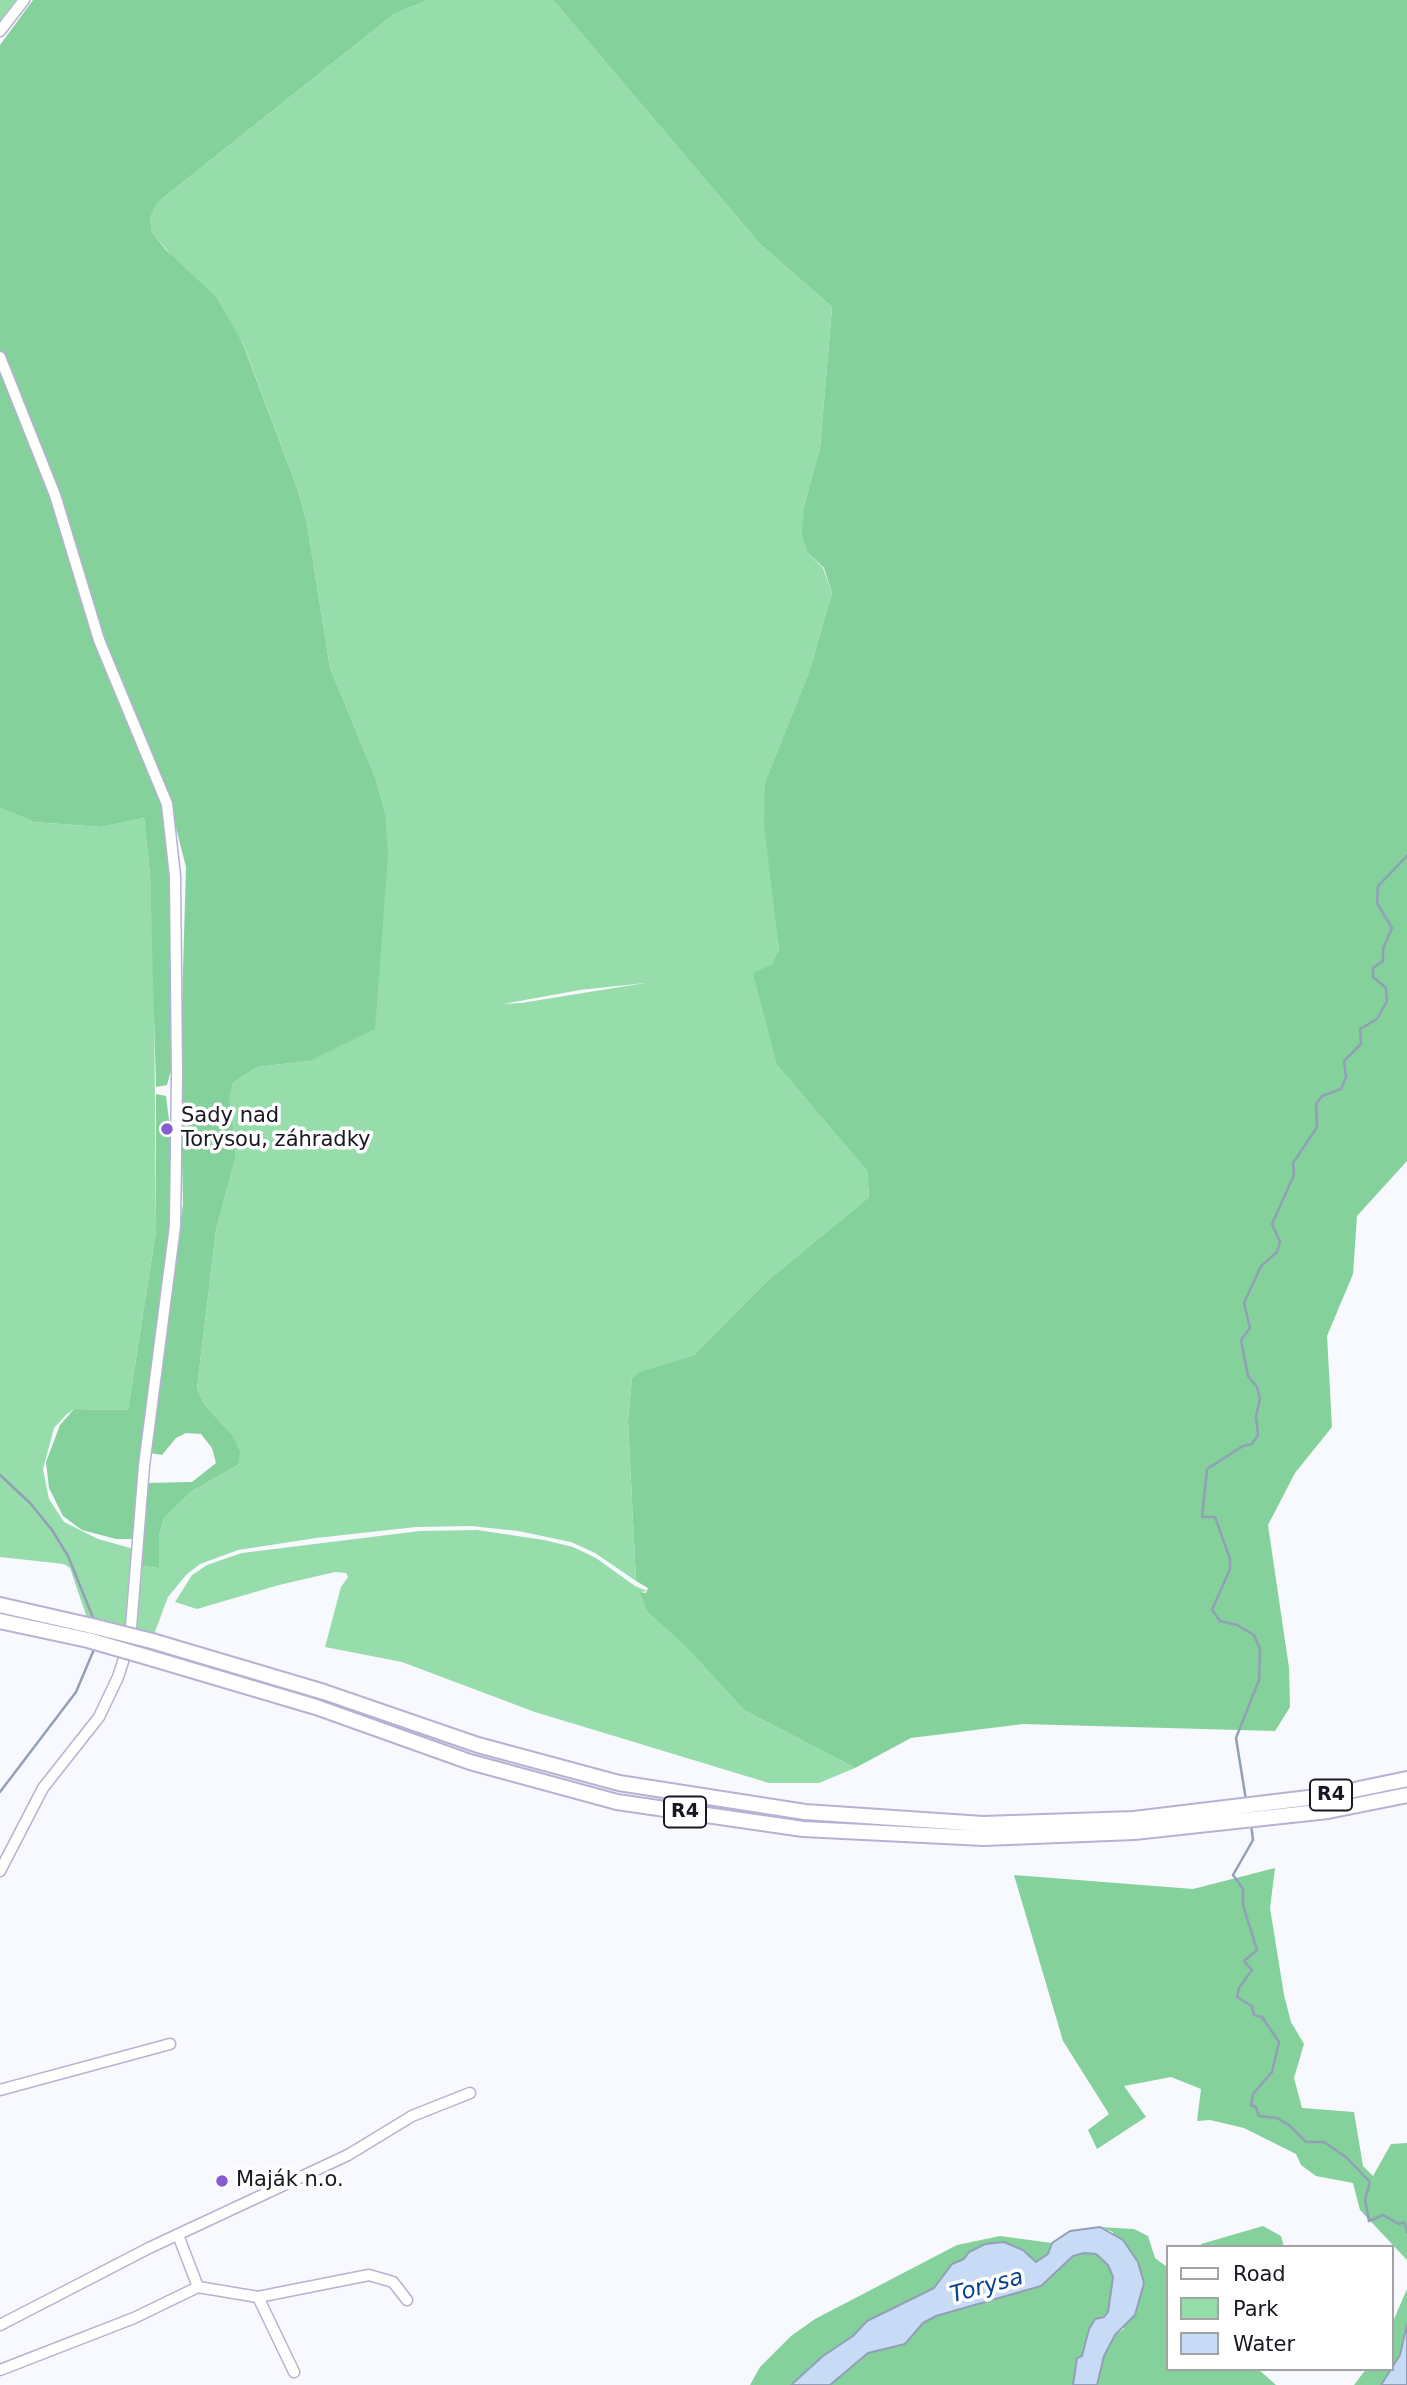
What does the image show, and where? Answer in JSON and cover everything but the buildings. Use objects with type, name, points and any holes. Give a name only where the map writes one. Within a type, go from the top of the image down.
[{"type":"highway","name":"R4","points":[[0,1605],[90,1633],[146,1657],[316,1707],[470,1762],[617,1802],[803,1829],[984,1838],[1134,1832],[1249,1813],[1407,1779]]},
{"type":"highway","name":"R4","points":[[0,1621],[152,1641],[324,1692],[478,1745],[606,1779],[805,1812],[983,1824],[1328,1811],[1407,1795]]},
{"type":"street","points":[[0,31],[24,0]]},
{"type":"street","points":[[0,357],[55,495],[81,587],[119,692],[158,777],[167,804],[175,876],[177,1075],[174,1226],[144,1466],[130,1640],[118,1677],[99,1717],[43,1788],[0,1871]]},
{"type":"street","points":[[0,2090],[170,2044]]},
{"type":"street","points":[[0,2325],[178,2235],[348,2155],[412,2116],[470,2092]]},
{"type":"street","points":[[178,2235],[198,2287]]},
{"type":"street","points":[[0,2370],[134,2318],[198,2287],[258,2297],[369,2275],[393,2282],[407,2300]]},
{"type":"street","points":[[258,2297],[294,2372]]},
{"type":"green space","points":[[0,0],[16,0],[0,23]]},
{"type":"green space","points":[[33,0],[428,0],[394,14],[158,202],[150,218],[152,232],[166,250],[216,297],[243,344],[298,490],[307,524],[330,668],[375,777],[385,812],[388,855],[375,1029],[309,1061],[257,1067],[233,1083],[229,1097],[236,1156],[216,1230],[197,1388],[204,1404],[233,1436],[240,1452],[238,1465],[192,1491],[164,1518],[159,1535],[159,1568],[142,1566],[147,1483],[192,1482],[216,1463],[212,1448],[201,1434],[186,1433],[176,1438],[162,1455],[150,1453],[183,1204],[180,1076],[186,867],[172,812],[171,1070],[167,1085],[156,1087],[150,874],[144,818],[101,827],[34,822],[0,808],[0,45]]},
{"type":"green space","points":[[428,0],[553,0],[760,244],[832,307],[820,448],[804,506],[808,553],[823,568],[832,593],[809,672],[765,782],[779,949],[771,965],[777,1065],[867,1171],[869,1197],[767,1281],[694,1355],[640,1372],[632,1378],[628,1421],[636,1581],[595,1553],[571,1542],[518,1531],[471,1526],[416,1527],[316,1538],[238,1550],[200,1564],[186,1575],[168,1597],[153,1637],[136,1633],[142,1566],[159,1568],[159,1535],[164,1518],[192,1491],[238,1465],[233,1436],[204,1404],[197,1388],[216,1230],[236,1156],[228,1097],[233,1083],[257,1067],[309,1061],[385,832],[385,812],[375,777],[330,668],[307,524],[298,490],[243,343],[152,232],[150,218],[158,202],[394,14]],"holes":[[[645,983],[503,1004],[580,990]]]},
{"type":"green space","points":[[553,0],[1407,0],[1407,1161],[1357,1216],[1353,1274],[1327,1336],[1332,1427],[1295,1473],[1268,1525],[1289,1668],[1290,1707],[1275,1731],[1023,1724],[911,1738],[855,1768],[744,1710],[686,1647],[647,1612],[640,1592],[646,1593],[648,1588],[636,1581],[628,1421],[632,1378],[639,1372],[694,1355],[767,1281],[869,1197],[867,1171],[777,1065],[753,973],[771,965],[779,949],[764,825],[765,782],[809,672],[832,593],[824,568],[808,553],[802,535],[804,506],[820,448],[832,307],[760,244]]},
{"type":"green space","points":[[0,808],[34,822],[101,827],[144,818],[150,874],[154,985],[156,1231],[128,1410],[74,1409],[54,1428],[43,1469],[49,1499],[64,1522],[98,1539],[134,1549],[127,1630],[88,1621],[70,1568],[64,1564],[0,1557]]},
{"type":"green space","points":[[156,1094],[166,1096],[170,1128],[170,1224],[141,1446],[133,1539],[116,1539],[82,1530],[63,1516],[49,1488],[46,1462],[60,1425],[74,1409],[128,1410],[156,1231]]},
{"type":"green space","points":[[477,1530],[544,1540],[573,1547],[596,1558],[635,1586],[647,1591],[641,1592],[647,1612],[686,1647],[744,1710],[855,1768],[819,1783],[769,1783],[535,1712],[402,1662],[325,1647],[341,1587],[348,1577],[346,1573],[335,1572],[279,1585],[197,1609],[175,1602],[192,1575],[207,1565],[242,1553],[420,1531]]},
{"type":"green space","points":[[1275,1868],[1270,1908],[1284,1995],[1291,2022],[1304,2044],[1294,2078],[1302,2108],[1354,2112],[1363,2166],[1373,2176],[1391,2144],[1407,2143],[1407,2260],[1360,2210],[1353,2183],[1316,2176],[1301,2165],[1296,2154],[1244,2128],[1210,2120],[1197,2121],[1201,2089],[1171,2077],[1124,2086],[1146,2117],[1097,2149],[1088,2130],[1109,2114],[1063,2041],[1014,1875],[1193,1889]]},
{"type":"green space","points":[[1263,2226],[1281,2236],[1283,2245],[1201,2245]]},
{"type":"green space","points":[[1100,2227],[1134,2229],[1148,2236],[1155,2258],[1166,2266],[1166,2371],[1260,2371],[1276,2385],[1097,2385],[1104,2356],[1115,2335],[1124,2329],[1113,2232]]},
{"type":"green space","points":[[1000,2236],[1052,2243],[1048,2254],[1036,2262],[1023,2250],[969,2252],[964,2259],[952,2264],[934,2288],[867,2321],[853,2336],[823,2356],[791,2385],[750,2385],[760,2367],[791,2336],[815,2319],[957,2245]]},
{"type":"green space","points":[[1096,2254],[1108,2265],[1113,2276],[1113,2293],[1108,2312],[1089,2329],[1082,2356],[1077,2358],[1073,2385],[830,2385],[868,2353],[905,2344],[923,2323],[936,2316],[1041,2286],[1073,2256]]},
{"type":"green space","points":[[1407,2289],[1407,2324],[1400,2355],[1393,2366],[1393,2321]]},
{"type":"green space","points":[[1364,2371],[1390,2371],[1381,2385],[1354,2385]]},
{"type":"water","name":"Torysa","points":[[1100,2227],[1123,2240],[1138,2262],[1144,2283],[1135,2315],[1115,2335],[1104,2356],[1097,2385],[1073,2385],[1077,2358],[1082,2356],[1089,2329],[1095,2319],[1104,2317],[1108,2312],[1113,2277],[1108,2265],[1096,2254],[1084,2253],[1073,2256],[1041,2286],[936,2316],[923,2323],[905,2344],[868,2353],[830,2385],[791,2385],[823,2356],[853,2336],[867,2321],[934,2288],[952,2264],[964,2259],[969,2252],[985,2244],[1004,2242],[1023,2250],[1036,2262],[1048,2254],[1052,2243],[1070,2231]]},
{"type":"water","points":[[1407,2324],[1407,2385],[1381,2385],[1390,2371],[1393,2371],[1400,2355]]},
{"type":"waterway","points":[[1246,1800],[1236,1738],[1259,1680],[1260,1649],[1254,1635],[1237,1625],[1220,1621],[1212,1610],[1230,1569],[1230,1559],[1215,1517],[1202,1517],[1207,1469],[1243,1446],[1252,1444],[1258,1435],[1256,1416],[1260,1399],[1257,1387],[1248,1376],[1241,1340],[1250,1328],[1244,1303],[1261,1266],[1277,1252],[1280,1242],[1272,1224],[1294,1175],[1293,1163],[1317,1127],[1316,1104],[1322,1096],[1341,1089],[1346,1077],[1344,1061],[1361,1044],[1360,1029],[1377,1019],[1387,1001],[1386,988],[1373,977],[1373,968],[1383,961],[1383,949],[1392,928],[1377,903],[1378,886],[1407,856]]},
{"type":"waterway","points":[[0,1475],[30,1503],[52,1530],[68,1556],[94,1620]]},
{"type":"waterway","points":[[0,1792],[76,1692],[95,1647]]},
{"type":"waterway","points":[[1251,1824],[1253,1840],[1233,1875],[1243,1889],[1243,1905],[1257,1950],[1244,1961],[1252,1970],[1239,1988],[1237,1997],[1252,2006],[1254,2015],[1262,2017],[1279,2042],[1272,2072],[1253,2094],[1251,2105],[1256,2107],[1259,2116],[1277,2118],[1289,2125],[1306,2142],[1324,2142],[1346,2157],[1370,2182],[1365,2200],[1369,2221],[1383,2215],[1399,2224],[1404,2222],[1407,2232]]},
{"type":"place","name":"Sady nad Torysou, záhradky","points":[[167,1129]]},
{"type":"place","name":"Maják n.o.","points":[[222,2181]]}]
